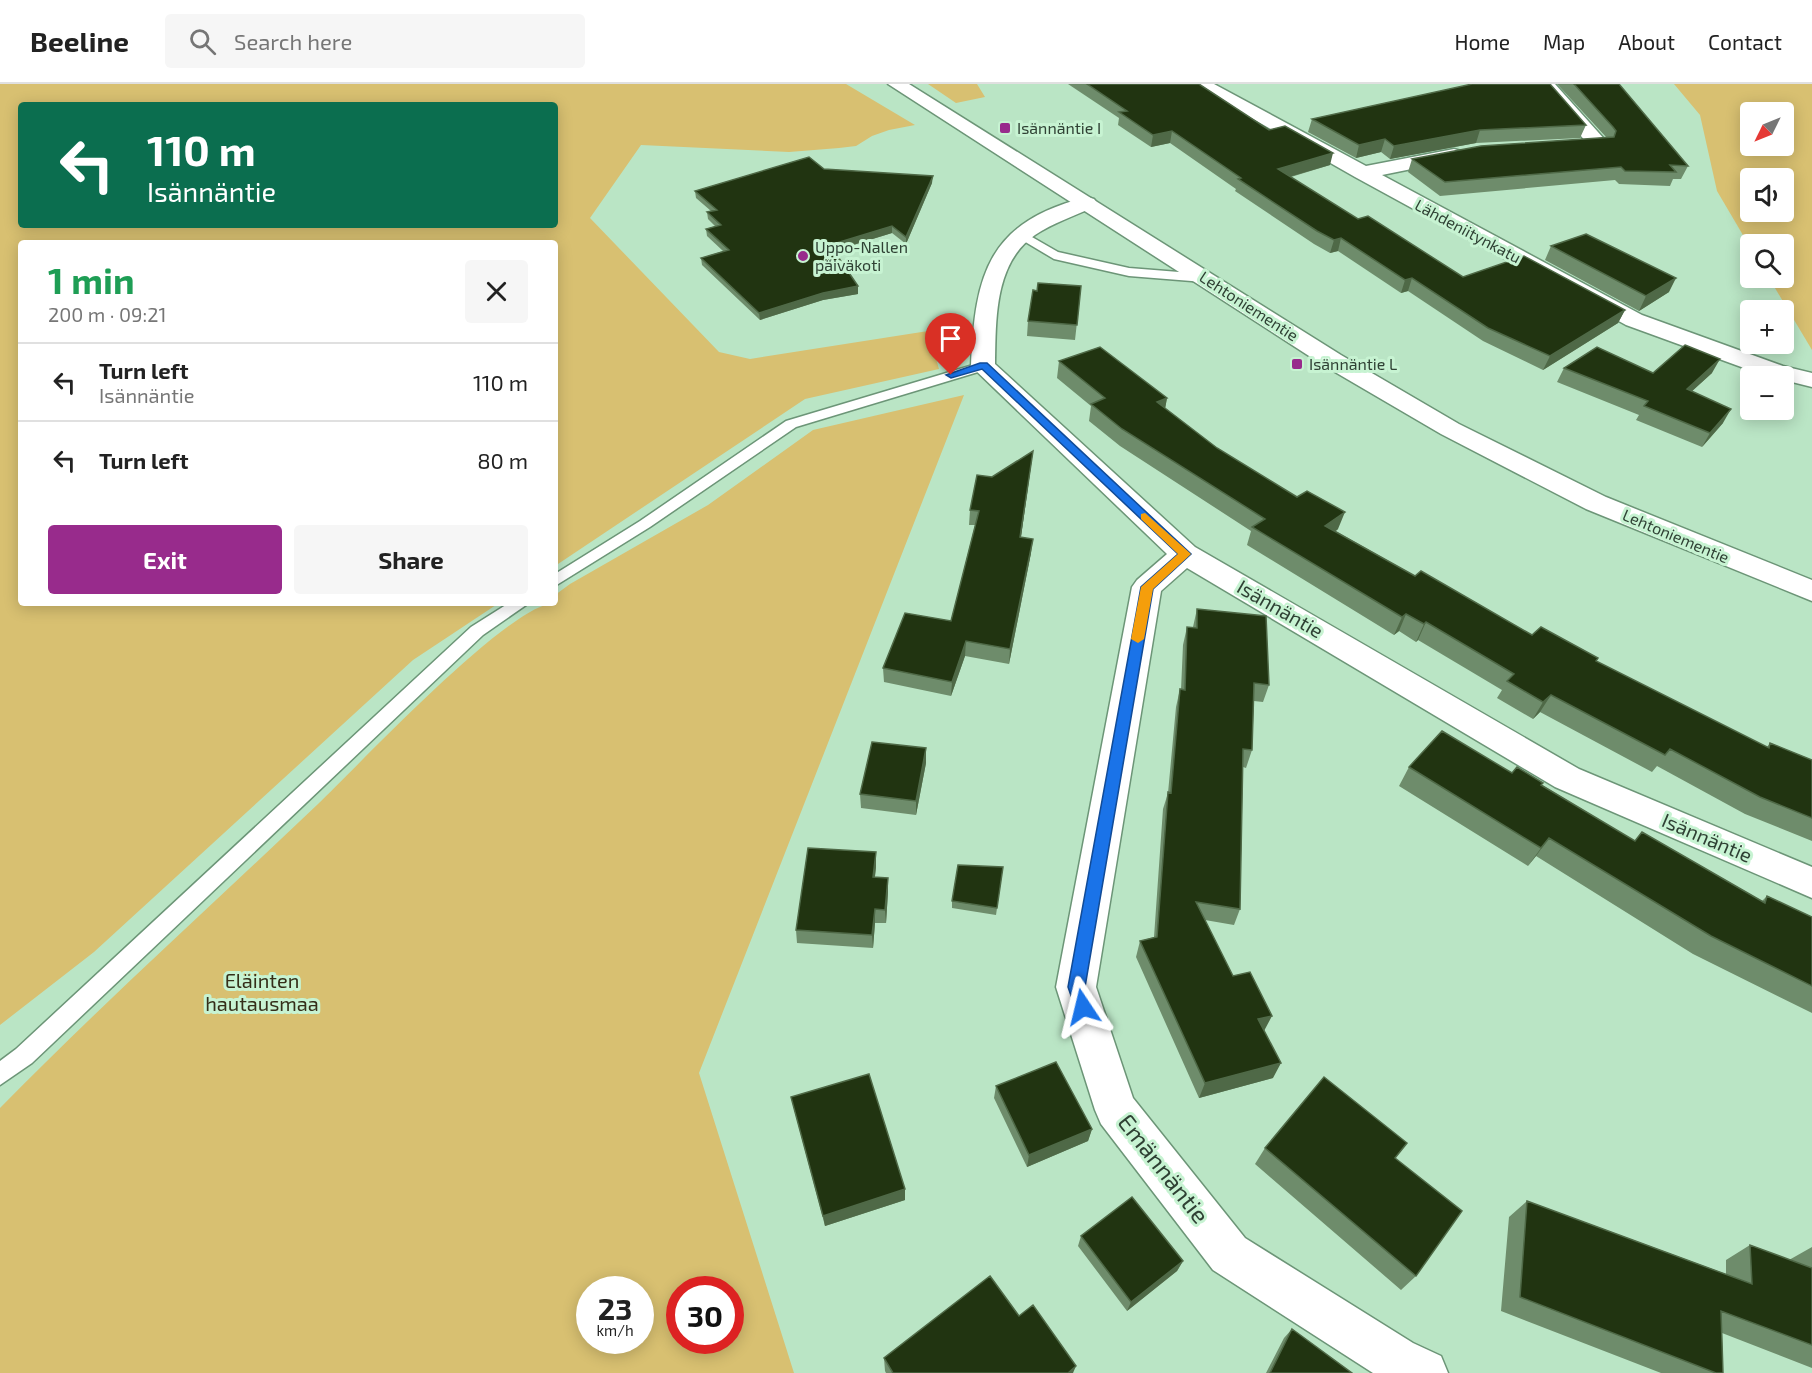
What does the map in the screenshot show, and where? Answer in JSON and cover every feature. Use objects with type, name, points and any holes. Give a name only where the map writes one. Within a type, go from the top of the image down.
[{"type":"street","name":"Lehtoniementie","points":[[897,84],[1332,360],[1450,429],[1596,502],[1812,591]]},
{"type":"street","name":"Lähdeniitynkatu","points":[[1201,84],[1634,320],[1775,371],[1812,380]]},
{"type":"street","points":[[1545,84],[1599,145],[1577,146]]},
{"type":"street","points":[[1362,173],[1476,151]]},
{"type":"street","points":[[983,366],[985,303],[1002,256],[1021,235],[1087,203]]},
{"type":"street","name":"Isännäntie","points":[[983,366],[1185,554],[1567,778],[1812,883]]},
{"type":"street","name":"Emännäntie","points":[[1185,554],[1147,587],[1076,987],[1116,1110],[1229,1254],[1396,1360],[1424,1373]]},
{"type":"lane","points":[[1021,235],[1054,255],[1129,272],[1204,278]]},
{"type":"lane","points":[[558,579],[645,524],[791,424],[983,366]]},
{"type":"lane","points":[[0,1074],[24,1056],[477,631],[516,606]]},
{"type":"green space","points":[[0,84],[846,84],[915,125],[872,136],[856,146],[789,152],[641,145],[590,218],[719,352],[750,359],[928,331],[939,369],[805,399],[558,564],[558,240],[18,240],[18,606],[494,606],[413,660],[94,952],[0,1025]]},
{"type":"green space","points":[[928,84],[977,84],[985,97],[956,103]]},
{"type":"green space","points":[[1674,84],[1812,84],[1812,350],[1794,320],[1794,300],[1782,300],[1775,288],[1794,288],[1794,234],[1742,234],[1717,191],[1700,115]]},
{"type":"green space","name":"Eläinten hautausmaa","points":[[964,395],[699,1073],[794,1373],[0,1373],[0,1108],[435,689],[505,629],[534,610],[546,606],[558,606],[558,593],[708,505],[813,430]]},
{"type":"building","points":[[1087,84],[1199,84],[1269,130],[1285,126],[1333,153],[1278,169],[1358,219],[1368,216],[1463,277],[1524,256],[1625,310],[1550,356],[1488,328],[1412,278],[1405,280],[1341,238],[1334,240],[1317,231],[1238,179],[1241,178],[1172,131],[1153,135],[1119,112],[1127,111]]},
{"type":"building","points":[[1472,84],[1550,84],[1586,125],[1480,130],[1394,146],[1385,139],[1359,145],[1312,119]]},
{"type":"building","points":[[1574,84],[1619,84],[1688,166],[1670,165],[1676,172],[1625,171],[1621,167],[1445,182],[1412,159],[1481,146],[1614,137],[1616,131],[1613,127]]},
{"type":"building","points":[[809,157],[824,169],[933,176],[906,237],[892,226],[830,245],[858,286],[823,293],[759,313],[701,258],[729,250],[706,229],[721,225],[707,212],[717,210],[695,191]]},
{"type":"building","points":[[1586,234],[1676,278],[1646,296],[1551,246]]},
{"type":"building","points":[[1038,283],[1081,286],[1077,325],[1028,321],[1033,290],[1037,291]]},
{"type":"building","points":[[1685,345],[1720,359],[1687,389],[1731,409],[1710,433],[1644,406],[1648,401],[1564,368],[1597,347],[1653,373]]},
{"type":"building","points":[[1100,347],[1167,398],[1157,402],[1217,448],[1297,497],[1307,491],[1345,512],[1325,526],[1415,576],[1421,571],[1532,635],[1541,627],[1598,658],[1596,661],[1769,748],[1770,743],[1812,760],[1812,818],[1760,797],[1670,749],[1665,755],[1551,695],[1543,702],[1507,681],[1514,674],[1426,622],[1424,624],[1406,614],[1402,617],[1252,527],[1265,519],[1122,429],[1091,404],[1105,398],[1059,361]]},
{"type":"building","points":[[1033,451],[1020,537],[1033,539],[1010,649],[966,641],[952,682],[883,668],[905,613],[951,621],[979,511],[970,510],[977,475],[992,477]]},
{"type":"building","points":[[1197,609],[1266,616],[1269,685],[1254,683],[1252,750],[1243,749],[1240,909],[1196,902],[1233,976],[1250,972],[1272,1016],[1258,1019],[1281,1063],[1205,1083],[1140,941],[1157,937],[1168,792],[1171,793],[1180,689],[1185,690],[1187,627],[1197,628]]},
{"type":"building","points":[[1442,731],[1512,773],[1517,767],[1543,783],[1541,785],[1635,841],[1642,832],[1765,903],[1767,896],[1812,917],[1812,986],[1711,936],[1549,838],[1541,848],[1409,767]]},
{"type":"building","points":[[872,742],[926,748],[916,801],[860,794]]},
{"type":"building","points":[[808,848],[876,852],[873,877],[888,878],[885,910],[875,909],[872,935],[796,930]]},
{"type":"building","points":[[958,865],[1003,867],[997,908],[952,901]]},
{"type":"building","points":[[1056,1062],[1092,1129],[1029,1155],[996,1086]]},
{"type":"building","points":[[869,1074],[905,1189],[823,1216],[791,1097]]},
{"type":"building","points":[[1324,1077],[1407,1143],[1395,1158],[1462,1211],[1416,1276],[1265,1148]]},
{"type":"building","points":[[1132,1197],[1183,1261],[1131,1302],[1081,1236]]},
{"type":"building","points":[[1527,1201],[1752,1284],[1750,1245],[1812,1268],[1812,1345],[1721,1311],[1723,1373],[1716,1373],[1520,1297]]},
{"type":"building","points":[[990,1276],[1019,1316],[1033,1305],[1076,1366],[1068,1373],[893,1373],[884,1358]]},
{"type":"building","points":[[1292,1329],[1352,1373],[1270,1373]]},
{"type":"slow traffic","points":[[1138,639],[1147,587],[1185,554],[1145,517]]},
{"type":"place","name":"Isännäntie I","points":[[1005,128]]},
{"type":"place","name":"Uppo-Nallen päiväkoti","points":[[803,256]]},
{"type":"place","name":"Isännäntie L","points":[[1297,364]]},
{"type":"route","points":[[951,375],[983,366],[1185,554],[1147,587],[1076,987],[1083,1007]]}]
